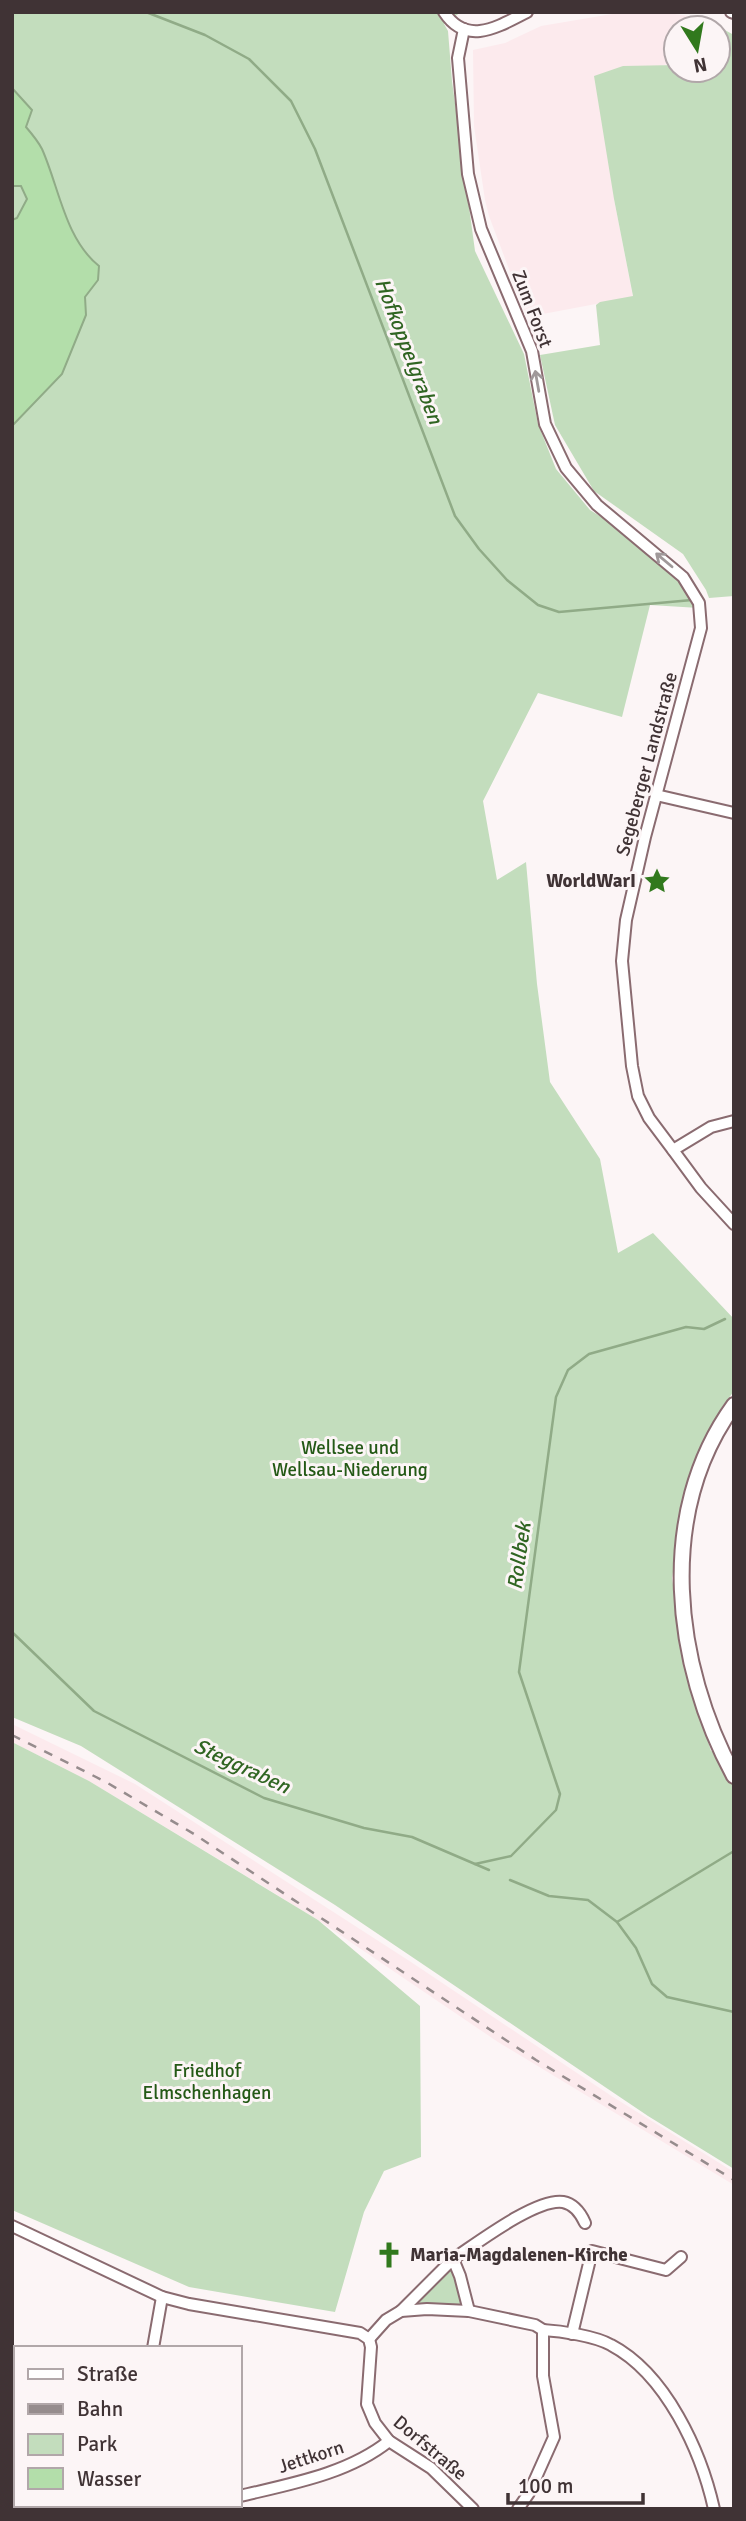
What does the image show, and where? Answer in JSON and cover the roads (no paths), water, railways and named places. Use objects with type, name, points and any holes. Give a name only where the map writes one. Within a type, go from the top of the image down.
[{"type":"main road","points":[[734,1405],[712,1444],[695,1489],[685,1533],[681,1582],[685,1638],[694,1676],[714,1734],[734,1776]]},
{"type":"street","points":[[444,12],[455,25],[483,32],[527,12]]},
{"type":"street","name":"Zum Forst","points":[[464,29],[458,58],[468,174],[481,229],[532,351],[545,424],[566,468],[597,505],[683,578],[694,593],[702,615]]},
{"type":"street","name":"Segeberger Landstraße","points":[[702,615],[701,628],[626,920],[622,961],[632,1066],[638,1096],[649,1118],[701,1188],[734,1224]]},
{"type":"street","points":[[656,795],[734,813]]},
{"type":"street","points":[[673,1150],[711,1127],[734,1121]]},
{"type":"street","points":[[12,2226],[162,2297],[364,2336],[401,2311],[453,2259],[513,2219],[531,2210],[566,2202],[581,2213],[585,2223]]},
{"type":"street","points":[[572,2334],[592,2252],[666,2270],[681,2257]]},
{"type":"street","points":[[453,2259],[469,2311]]},
{"type":"street","points":[[153,2346],[162,2297]]},
{"type":"street","points":[[401,2311],[469,2311],[609,2344],[638,2364],[657,2384],[685,2429],[706,2479],[714,2509]]},
{"type":"street","points":[[518,2509],[529,2493],[554,2437],[543,2376],[543,2330]]},
{"type":"street","name":"Dorfstraße","points":[[364,2336],[371,2347],[367,2404],[375,2423],[389,2441],[431,2468],[473,2509]]},
{"type":"street","name":"Jettkorn","points":[[242,2495],[334,2470],[373,2453],[389,2441]]},
{"type":"water","points":[[12,88],[32,110],[26,127],[42,149],[64,212],[78,242],[99,266],[98,280],[85,297],[86,315],[62,374],[12,426],[12,220],[17,218],[27,199],[21,186],[12,186]]},
{"type":"waterway","name":"Hofkoppelgraben","points":[[146,12],[205,35],[249,59],[291,101],[315,149],[455,516],[479,549],[507,580],[538,605],[559,612],[692,600]]},
{"type":"waterway","name":"Rollbek","points":[[475,1864],[511,1856],[556,1810],[560,1794],[519,1672],[556,1397],[568,1370],[589,1354],[686,1327],[704,1329],[725,1319]]},
{"type":"waterway","name":"Steggraben","points":[[12,1632],[94,1711],[264,1798],[364,1828],[412,1837],[489,1870]]},
{"type":"waterway","points":[[617,1922],[734,1851]]},
{"type":"waterway","name":"Steggraben","points":[[510,1880],[549,1896],[588,1900],[617,1922],[636,1948],[652,1984],[667,1997],[734,2012]]},
{"type":"railway","points":[[12,1735],[106,1782],[194,1834],[536,2060],[734,2180]]},
{"type":"place","name":"WorldWarI","points":[[657,881]]},
{"type":"place","name":"Maria-Magdalenen-Kirche","points":[[389,2255]]},
{"type":"park label","name":"Wellsee und Wellsau-Niederung","points":[[350,1459]]},
{"type":"park label","name":"Friedhof Elmschenhagen","points":[[207,2082]]}]
